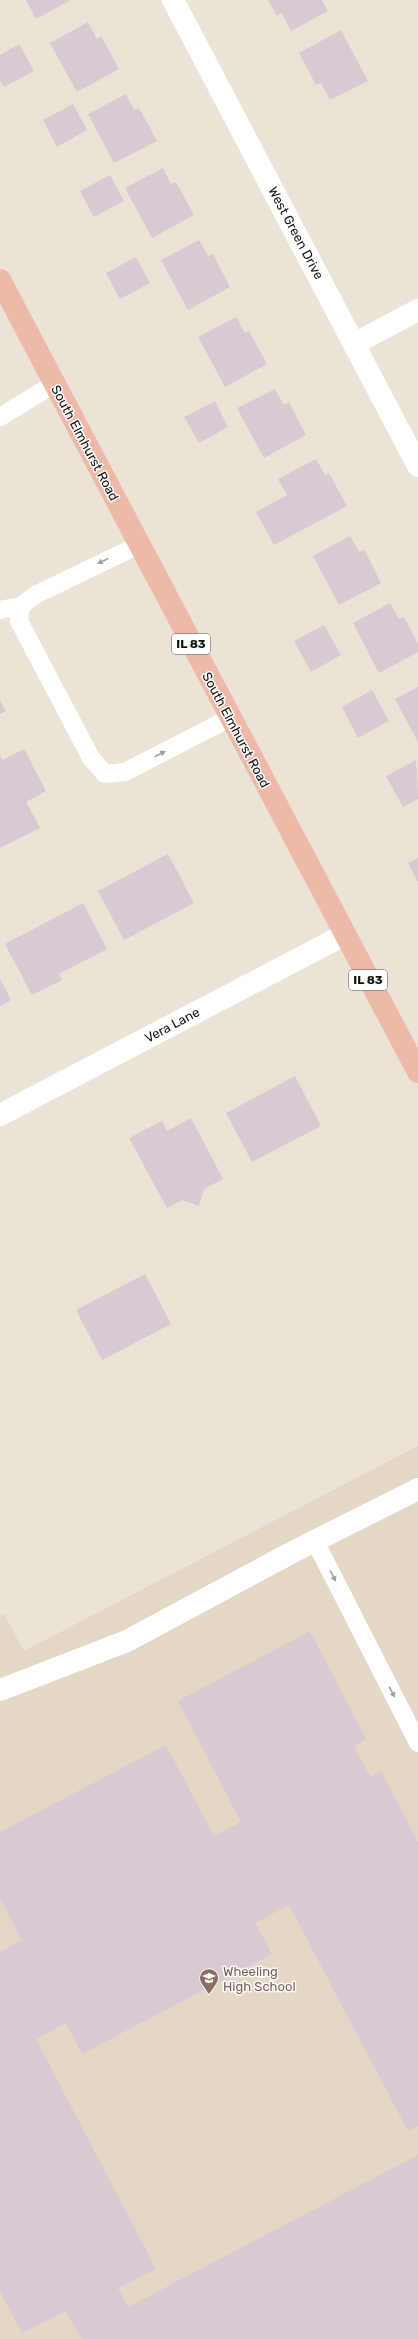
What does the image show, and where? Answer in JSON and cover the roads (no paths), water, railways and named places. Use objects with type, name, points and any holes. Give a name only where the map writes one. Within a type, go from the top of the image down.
[{"type":"main road","name":"South Elmhurst Road","points":[[0,280],[344,935],[418,1072]]},
{"type":"street","name":"West Green Drive","points":[[173,0],[418,466]]},
{"type":"street","points":[[354,344],[418,310]]},
{"type":"street","name":"Vera Lane","points":[[0,1115],[344,935]]},
{"type":"street","points":[[0,1690],[127,1641],[315,1541],[418,1489]]},
{"type":"lane","points":[[0,417],[54,384]]},
{"type":"lane","points":[[0,610],[28,601],[139,545]]},
{"type":"lane","points":[[28,601],[19,621],[91,758],[105,774],[125,772],[230,718]]},
{"type":"lane","points":[[315,1541],[418,1743]]},
{"type":"place","name":"Wheeling High School","points":[[209,1995]]}]
